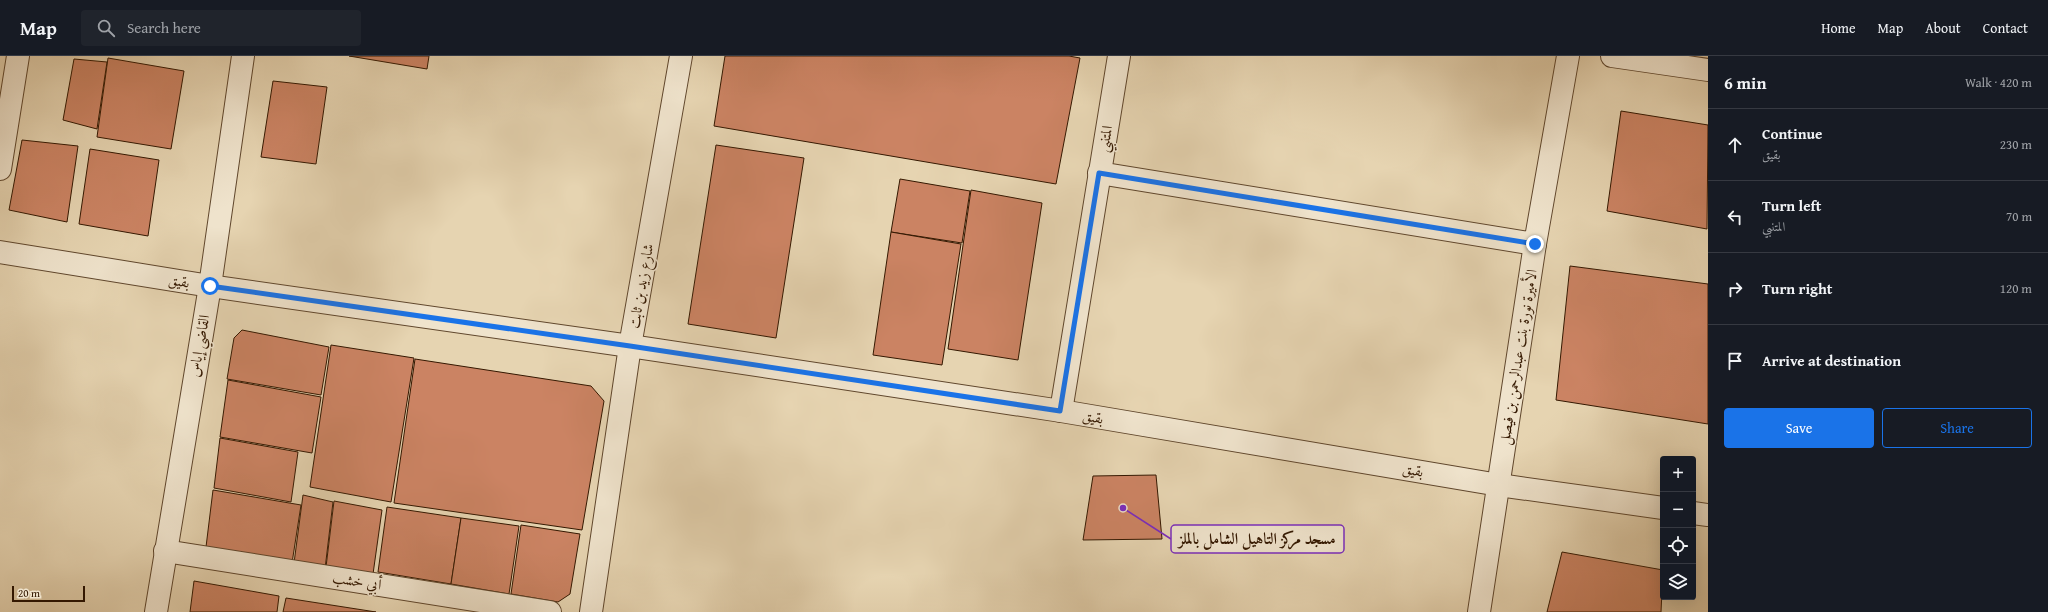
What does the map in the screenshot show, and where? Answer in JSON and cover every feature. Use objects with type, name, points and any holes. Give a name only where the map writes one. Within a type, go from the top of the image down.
[{"type":"street","points":[[0,169],[18,56]]},
{"type":"street","name":"القاضي إياس","points":[[156,612],[210,286],[243,56]]},
{"type":"street","name":"شارع زيد بن ثابت","points":[[591,612],[630,346],[681,56]]},
{"type":"street","name":"المتنبي","points":[[1060,411],[1119,56]]},
{"type":"street","name":"الأميرة نورة بنت عبدالرحمن بن فيصل","points":[[1479,612],[1535,244],[1568,56]]},
{"type":"street","points":[[1612,56],[1708,70]]},
{"type":"street","points":[[1099,173],[1535,244]]},
{"type":"street","name":"بقيق","points":[[0,252],[210,286],[630,346],[1060,411],[1499,485],[1660,508]]},
{"type":"street","points":[[1696,513],[1708,515]]},
{"type":"street","name":"أبي خشب","points":[[165,551],[550,612]]},
{"type":"building","points":[[349,56],[429,56],[427,69]]},
{"type":"building","points":[[725,56],[1069,56],[1080,58],[1056,184],[714,126]]},
{"type":"building","points":[[108,58],[184,71],[171,149],[97,137]]},
{"type":"building","points":[[74,59],[107,62],[97,129],[63,120]]},
{"type":"building","points":[[273,81],[327,87],[316,164],[261,157]]},
{"type":"building","points":[[1621,111],[1708,125],[1707,229],[1607,211]]},
{"type":"building","points":[[22,140],[78,146],[67,222],[9,210]]},
{"type":"building","points":[[716,145],[804,158],[776,338],[688,324]]},
{"type":"building","points":[[90,149],[159,160],[148,236],[79,224]]},
{"type":"building","points":[[900,179],[970,191],[962,243],[891,232]]},
{"type":"building","points":[[971,190],[1042,203],[1018,360],[948,349]]},
{"type":"building","points":[[891,232],[961,244],[942,365],[873,355]]},
{"type":"building","points":[[1570,266],[1708,284],[1708,424],[1556,400]]},
{"type":"building","points":[[242,330],[329,347],[321,395],[227,379],[234,338]]},
{"type":"building","points":[[331,345],[414,358],[391,502],[310,487]]},
{"type":"building","points":[[415,359],[591,386],[604,401],[582,530],[394,503]]},
{"type":"building","points":[[228,380],[321,397],[312,453],[220,437]]},
{"type":"building","points":[[220,438],[298,452],[291,502],[214,488]]},
{"type":"building","points":[[1156,475],[1162,539],[1083,540],[1093,476]]},
{"type":"building","points":[[213,490],[301,505],[292,563],[206,547]]},
{"type":"building","points":[[303,495],[333,502],[325,569],[294,563]]},
{"type":"building","points":[[334,501],[382,510],[373,574],[326,567]]},
{"type":"building","points":[[387,507],[461,518],[451,584],[378,572]]},
{"type":"building","points":[[461,518],[519,526],[509,594],[451,584]]},
{"type":"building","points":[[521,525],[580,534],[570,594],[558,602],[511,594]]},
{"type":"building","points":[[1562,552],[1660,569],[1661,612],[1547,612]]},
{"type":"building","points":[[194,581],[279,596],[277,612],[190,612]]},
{"type":"building","points":[[286,598],[376,612],[283,612]]},
{"type":"place","name":"مسجد مركز التاهيل الشامل بالملز","points":[[1123,508]]},
{"type":"route","points":[[210,286],[630,346],[1060,411],[1099,173],[1535,244]]}]
